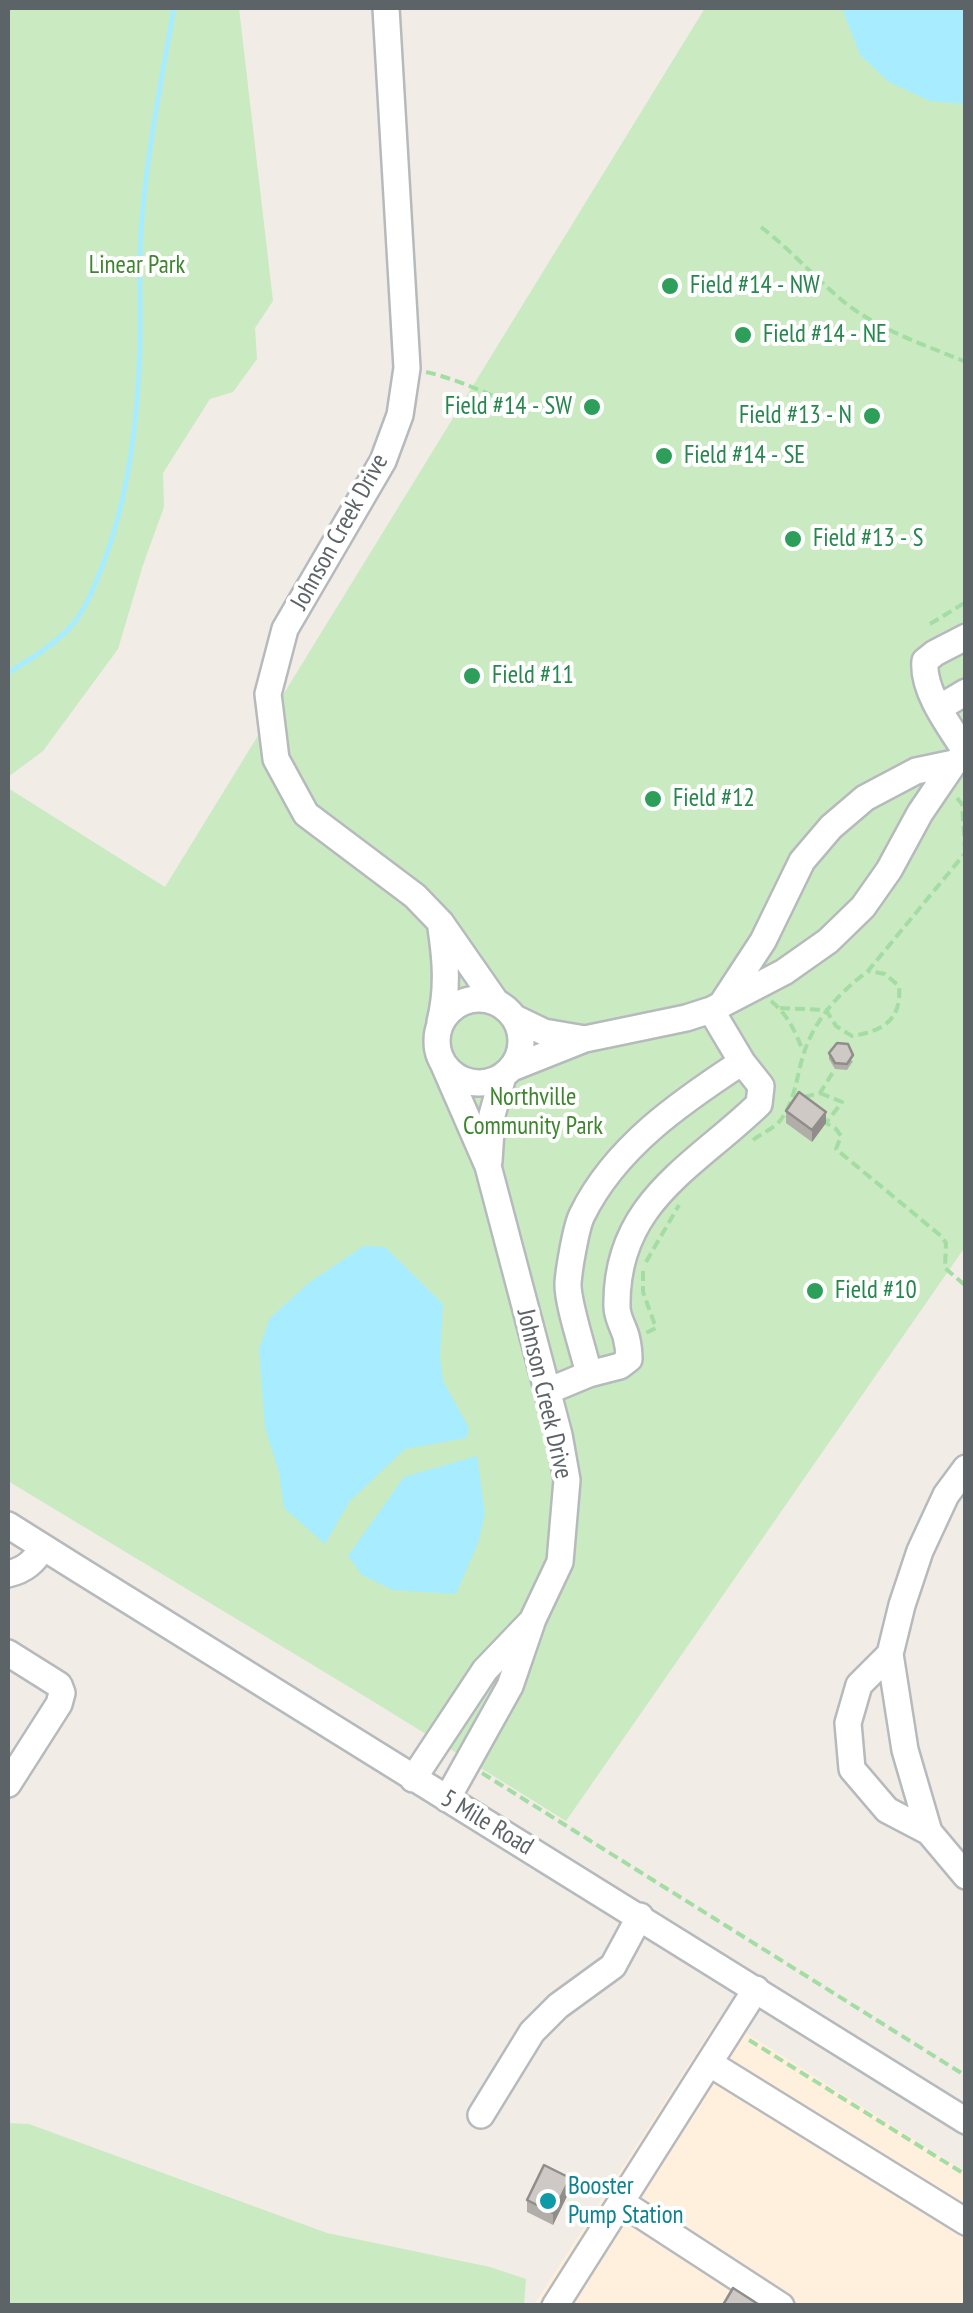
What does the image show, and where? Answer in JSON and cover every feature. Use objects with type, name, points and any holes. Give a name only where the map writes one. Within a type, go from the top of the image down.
[{"type":"street","name":"Johnson Creek Drive","points":[[386,8],[407,371],[400,415],[383,461],[284,629],[268,694],[276,759],[306,814],[414,896],[441,924],[506,1010]]},
{"type":"street","points":[[962,757],[923,675],[924,662],[934,653],[966,637]]},
{"type":"street","points":[[939,708],[966,692]]},
{"type":"street","points":[[441,924],[447,966],[446,999],[437,1037],[442,1063],[464,1080],[490,1082],[585,1040],[715,1008],[784,972],[828,941],[863,908],[920,814],[962,757]]},
{"type":"street","points":[[715,1008],[764,941],[802,861],[831,827],[865,798],[916,771],[962,757]]},
{"type":"street","points":[[440,1024],[457,1004],[483,998],[544,1032],[585,1040]]},
{"type":"street","points":[[548,1391],[629,1360],[628,1341],[617,1311],[621,1257],[635,1226],[655,1198],[696,1156],[759,1104],[761,1086],[742,1062],[715,1008]]},
{"type":"street","points":[[506,1010],[520,1030],[522,1044],[508,1072]]},
{"type":"street","points":[[589,1374],[568,1286],[580,1218],[610,1172],[648,1130],[689,1096],[742,1062]]},
{"type":"street","name":"Johnson Creek Drive","points":[[442,1063],[488,1166],[548,1391],[567,1480],[560,1562],[533,1619],[510,1686],[446,1799]]},
{"type":"street","name":"Johnson Creek Drive","points":[[488,1166],[492,1115],[508,1072]]},
{"type":"street","points":[[966,1468],[946,1495],[920,1551],[890,1654],[904,1750],[930,1832],[966,1876]]},
{"type":"street","name":"5 Mile Road","points":[[8,1525],[966,2120]]},
{"type":"street","points":[[8,1574],[34,1562],[43,1548]]},
{"type":"street","name":"Johnson Creek Drive","points":[[413,1778],[485,1670],[533,1619]]},
{"type":"street","points":[[8,1653],[59,1685],[62,1693],[59,1704],[8,1784]]},
{"type":"street","points":[[890,1654],[859,1684],[848,1723],[852,1769],[887,1810],[930,1832]]},
{"type":"street","points":[[480,2115],[532,2032],[558,2006],[613,1966],[640,1916]]},
{"type":"street","points":[[556,2306],[756,1988]]},
{"type":"street","points":[[709,2063],[966,2222]]},
{"type":"street","points":[[620,2202],[781,2306]]},
{"type":"path","points":[[762,227],[846,303],[873,321],[966,362]]},
{"type":"path","points":[[407,371],[444,376],[528,408]]},
{"type":"path","points":[[930,624],[966,602]]},
{"type":"path","points":[[780,1008],[826,1010],[836,1026],[852,1036],[869,1034],[886,1025],[900,1000],[899,986],[885,974],[868,971]]},
{"type":"path","points":[[758,986],[793,1026],[804,1054]]},
{"type":"path","points":[[794,1098],[820,1093],[835,1070]]},
{"type":"path","points":[[820,1093],[842,1102],[826,1124],[840,1136],[836,1149],[941,1236],[946,1243],[944,1268],[966,1286]]},
{"type":"path","points":[[467,1764],[966,2076]]},
{"type":"path","points":[[731,2028],[966,2175]]},
{"type":"shaded area","points":[[720,2016],[965,2172],[965,2305],[533,2306]]},
{"type":"green space","name":"Linear Park","points":[[8,8],[239,8],[273,301],[255,328],[257,359],[233,392],[210,399],[163,473],[164,507],[118,649],[43,751],[8,777]]},
{"type":"green space","name":"Northville Community Park","points":[[705,8],[965,8],[965,1247],[566,1821],[8,1481],[8,788],[165,887]]},
{"type":"green space","points":[[8,2123],[29,2124],[327,2233],[490,2267],[526,2279],[524,2305],[8,2305]]},
{"type":"water","points":[[842,8],[965,8],[965,104],[930,101],[889,82],[860,55]]},
{"type":"water","points":[[364,1246],[385,1247],[443,1304],[443,1381],[469,1428],[467,1438],[405,1449],[350,1501],[325,1544],[284,1508],[279,1472],[265,1428],[259,1349],[270,1318],[310,1282]]},
{"type":"water","points":[[477,1456],[485,1514],[478,1543],[456,1594],[393,1590],[362,1575],[348,1556],[404,1477]]},
{"type":"building","points":[[837,1043],[848,1044],[853,1055],[847,1064],[835,1063],[829,1053]]},
{"type":"building","points":[[799,1092],[826,1112],[812,1130],[786,1111]]},
{"type":"building","points":[[544,2165],[570,2178],[553,2213],[527,2200]]},
{"type":"building","points":[[733,2288],[761,2306],[724,2306]]},
{"type":"waterway","points":[[8,673],[51,644],[79,616],[104,562],[119,515],[138,393],[143,204],[174,8]]},
{"type":"place","name":"Field #14 - NW","points":[[670,286]]},
{"type":"place","name":"Field #14 - NE","points":[[743,335]]},
{"type":"place","name":"Field #14 - SW","points":[[592,407]]},
{"type":"place","name":"Field #13 - N","points":[[872,416]]},
{"type":"place","name":"Field #14 - SE","points":[[664,456]]},
{"type":"place","name":"Field #13 - S","points":[[793,539]]},
{"type":"place","name":"Field #11","points":[[472,676]]},
{"type":"place","name":"Field #12","points":[[653,799]]},
{"type":"place","name":"Field #10","points":[[815,1291]]},
{"type":"place","name":"Booster Pump Station","points":[[548,2201]]}]
